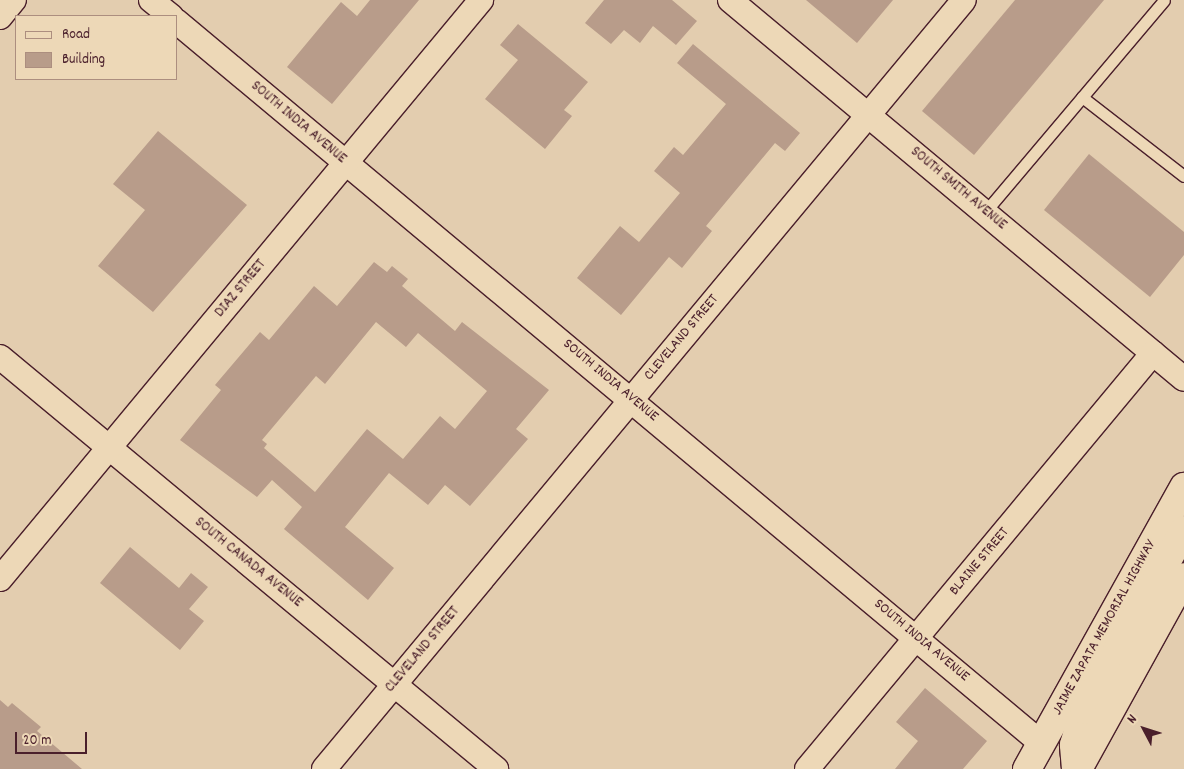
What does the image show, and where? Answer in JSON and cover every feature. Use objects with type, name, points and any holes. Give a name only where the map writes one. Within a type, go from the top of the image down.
[{"type":"main road","name":"JAIME ZAPATA MEMORIAL HIGHWAY","points":[[1027,769],[1043,756],[1184,487]]},
{"type":"main road","points":[[1077,769],[1074,745],[1084,710],[1184,530]]},
{"type":"main road","points":[[1077,769],[1184,577]]},
{"type":"street","points":[[0,17],[14,0]]},
{"type":"street","points":[[151,0],[169,15]]},
{"type":"street","name":"DIAZ STREET","points":[[0,578],[481,0]]},
{"type":"street","name":"SOUTH SMITH AVENUE","points":[[730,0],[1184,379]]},
{"type":"street","name":"CLEVELAND STREET","points":[[324,769],[964,0]]},
{"type":"street","name":"SOUTH INDIA AVENUE","points":[[178,23],[918,637],[1043,756]]},
{"type":"street","name":"BLAINE STREET","points":[[807,769],[1153,353]]},
{"type":"street","name":"SOUTH CANADA AVENUE","points":[[0,357],[496,769]]},
{"type":"lane","points":[[985,212],[1164,0]]},
{"type":"lane","points":[[1082,97],[1184,176]]},
{"type":"building","points":[[370,0],[419,0],[332,104],[287,67],[341,2],[357,16]]},
{"type":"building","points":[[604,0],[672,0],[697,21],[676,45],[653,26],[640,43],[624,30],[611,44],[585,23]]},
{"type":"building","points":[[806,0],[893,0],[857,43]]},
{"type":"building","points":[[1015,0],[1104,0],[974,155],[922,111]]},
{"type":"building","points":[[518,24],[588,82],[564,110],[572,116],[545,149],[485,99],[518,60],[500,45]]},
{"type":"building","points":[[693,44],[800,133],[785,151],[775,143],[706,226],[712,231],[682,268],[669,257],[621,315],[577,278],[620,226],[639,242],[680,193],[654,171],[674,147],[683,155],[726,104],[677,63]]},
{"type":"building","points":[[158,131],[247,205],[153,312],[98,266],[145,210],[113,184]]},
{"type":"building","points":[[1089,154],[1184,232],[1184,255],[1150,297],[1044,210]]},
{"type":"building","points":[[374,262],[387,272],[392,266],[408,279],[402,286],[455,331],[462,322],[549,390],[516,429],[528,439],[470,506],[445,485],[428,505],[389,473],[345,527],[394,568],[368,600],[284,529],[302,507],[272,480],[257,497],[180,440],[221,390],[215,385],[260,332],[269,340],[314,286],[337,306]],"holes":[[[376,322],[406,347],[418,333],[487,391],[455,429],[440,416],[403,459],[367,429],[315,492],[264,448],[267,444],[262,440],[316,376],[325,384]]]},
{"type":"building","points":[[130,547],[179,588],[191,573],[208,587],[189,609],[204,621],[180,650],[100,583]]},
{"type":"building","points":[[925,688],[987,741],[963,769],[895,769],[918,741],[896,722]]},
{"type":"building","points":[[0,700],[8,707],[12,703],[41,727],[37,731],[82,769],[0,769]]}]
